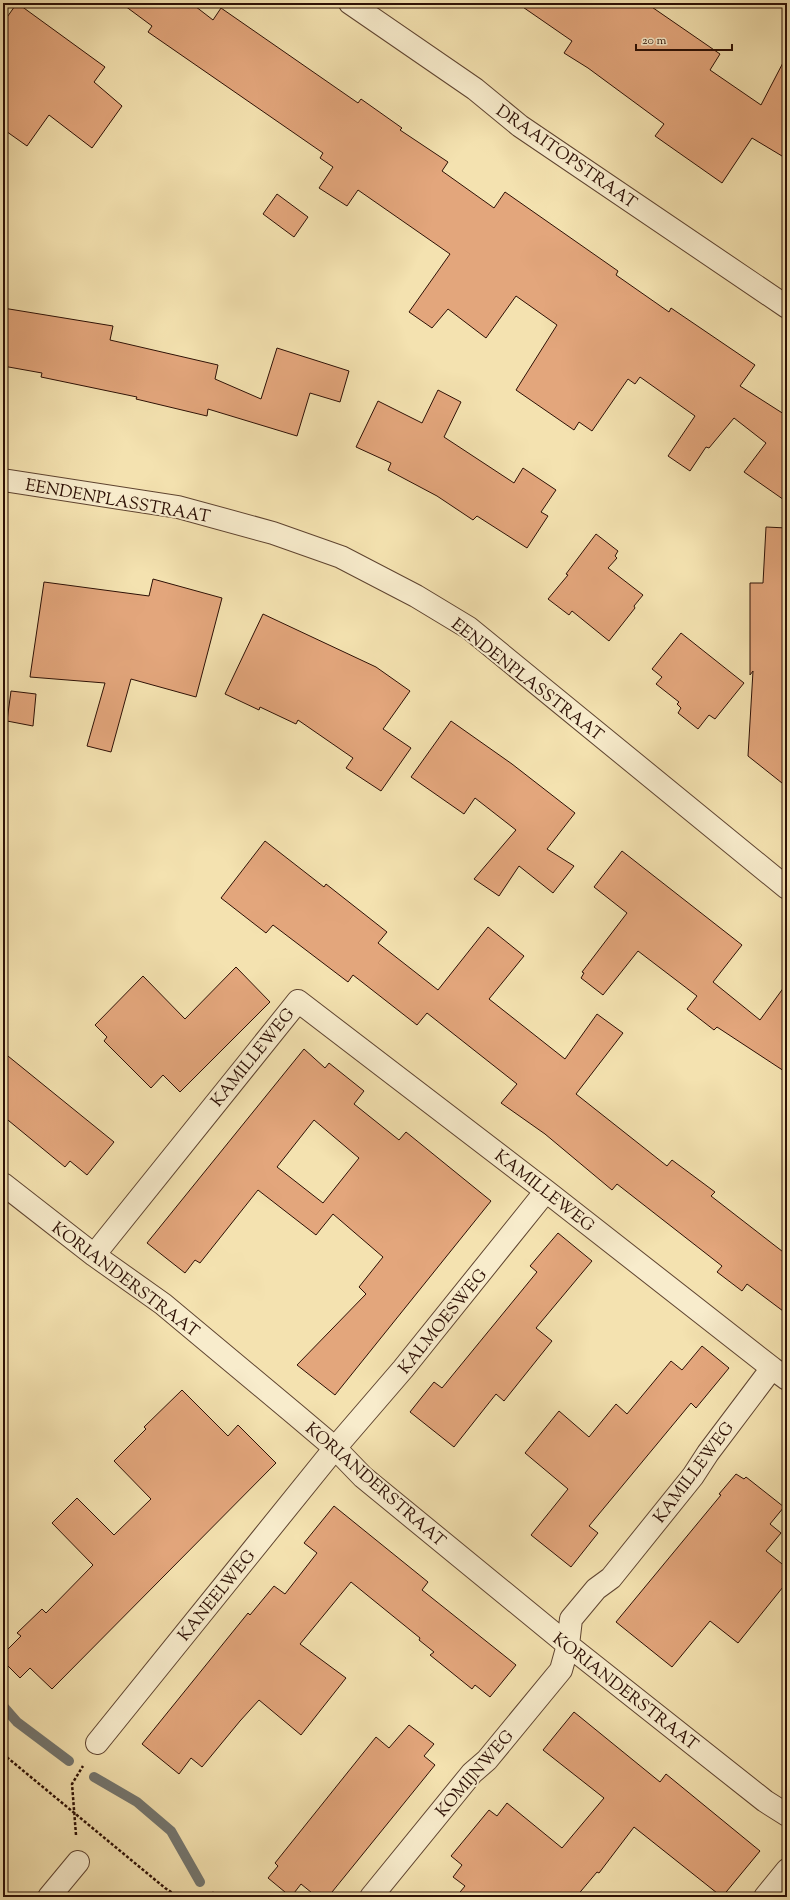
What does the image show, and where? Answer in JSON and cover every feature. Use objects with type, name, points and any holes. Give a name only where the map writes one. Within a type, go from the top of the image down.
[{"type":"street","name":"DRAAITOPSTRAAT","points":[[350,3],[475,89],[520,126],[787,306]]},
{"type":"street","name":"EENDENPLASSTRAAT","points":[[3,480],[178,507],[273,532],[341,557],[416,596],[468,628],[787,888]]},
{"type":"street","name":"KAMILLEWEG","points":[[94,1255],[298,1001],[546,1191],[780,1374],[708,1453],[688,1482],[611,1578],[596,1589],[571,1619],[568,1645]]},
{"type":"street","name":"KORIANDERSTRAAT","points":[[3,1184],[94,1255],[163,1304],[334,1448],[363,1477],[568,1645],[765,1801],[787,1815]]},
{"type":"street","name":"KALMOESWEG","points":[[334,1448],[403,1369],[546,1191]]},
{"type":"street","name":"KANEELWEG","points":[[97,1743],[334,1448]]},
{"type":"street","name":"KOMIJNWEG","points":[[371,1897],[472,1773],[487,1760],[561,1670],[568,1645]]},
{"type":"street","points":[[49,1897],[78,1862]]},
{"type":"street","points":[[766,1897],[787,1870]]},
{"type":"path","points":[[78,1862],[72,1784],[97,1743]]},
{"type":"path","points":[[3,1754],[165,1888],[177,1896],[185,1897]]},
{"type":"path","points":[[196,1897],[213,1893],[234,1897]]},
{"type":"building","points":[[17,3],[105,67],[94,82],[122,106],[92,148],[49,115],[27,146],[3,129],[3,23]]},
{"type":"building","points":[[121,3],[191,3],[213,20],[221,8],[358,103],[361,99],[402,128],[400,130],[448,162],[442,171],[494,208],[505,192],[618,271],[616,275],[669,312],[671,308],[755,365],[740,386],[787,416],[787,502],[744,472],[766,443],[734,418],[709,448],[706,447],[690,471],[668,456],[695,416],[640,377],[635,384],[628,379],[592,431],[579,422],[574,430],[516,390],[557,325],[516,296],[486,338],[448,309],[432,328],[409,312],[450,254],[358,190],[347,206],[319,188],[333,167],[320,158],[323,153],[148,32],[152,26]]},
{"type":"building","points":[[517,3],[646,3],[720,54],[710,70],[761,105],[787,55],[787,159],[752,138],[722,183],[655,136],[664,124],[588,68],[564,53],[572,41]]},
{"type":"building","points":[[277,194],[308,217],[294,237],[263,214]]},
{"type":"building","points":[[3,308],[113,326],[110,340],[218,365],[215,379],[261,399],[277,348],[349,371],[340,402],[310,393],[297,436],[208,409],[207,416],[136,399],[137,397],[41,377],[42,373],[3,366]]},
{"type":"building","points":[[438,390],[461,402],[444,437],[514,483],[523,468],[556,490],[541,512],[548,516],[527,548],[477,516],[473,520],[437,496],[388,470],[391,463],[356,447],[378,401],[422,423]]},
{"type":"building","points":[[766,527],[787,528],[787,787],[748,756],[753,671],[750,675],[750,583],[763,583]]},
{"type":"building","points":[[596,534],[618,551],[615,556],[617,558],[608,568],[643,595],[634,606],[635,608],[609,641],[572,611],[569,615],[548,599],[568,575],[566,574]]},
{"type":"building","points":[[153,579],[222,598],[196,697],[131,679],[111,752],[87,746],[105,683],[30,677],[44,582],[149,596]]},
{"type":"building","points":[[263,614],[376,667],[410,691],[383,729],[411,748],[381,791],[346,768],[353,758],[298,720],[296,724],[260,707],[259,710],[225,694]]},
{"type":"building","points":[[681,633],[744,683],[715,719],[709,715],[698,729],[678,713],[681,708],[677,704],[679,702],[656,684],[662,677],[652,669]]},
{"type":"building","points":[[11,691],[36,694],[33,726],[7,721]]},
{"type":"building","points":[[451,721],[512,764],[575,813],[547,849],[574,866],[553,893],[519,866],[499,896],[474,879],[516,830],[475,798],[464,814],[411,777]]},
{"type":"building","points":[[265,841],[324,887],[326,884],[387,932],[378,943],[438,990],[488,927],[524,956],[489,999],[565,1059],[597,1014],[623,1033],[576,1094],[667,1166],[672,1160],[715,1192],[711,1196],[787,1255],[787,1314],[747,1284],[742,1291],[717,1272],[722,1266],[617,1184],[612,1190],[545,1134],[501,1103],[517,1084],[427,1013],[417,1025],[353,975],[348,982],[273,925],[266,933],[221,898]]},
{"type":"building","points":[[622,851],[742,945],[713,982],[760,1020],[787,983],[787,1073],[717,1027],[714,1030],[687,1009],[697,996],[638,951],[603,995],[581,978],[584,973],[582,972],[627,913],[594,887]]},
{"type":"building","points":[[236,967],[270,1002],[180,1092],[163,1075],[151,1088],[104,1041],[107,1037],[95,1025],[143,976],[185,1019]]},
{"type":"building","points":[[304,1049],[325,1068],[329,1063],[364,1091],[354,1104],[399,1140],[406,1132],[491,1201],[335,1395],[297,1365],[366,1294],[359,1287],[383,1257],[333,1214],[316,1235],[258,1190],[200,1263],[195,1260],[185,1273],[147,1243]],"holes":[[[314,1120],[359,1158],[323,1203],[277,1167]]]},
{"type":"building","points":[[3,1052],[114,1142],[87,1175],[70,1161],[65,1167],[3,1116]]},
{"type":"building","points":[[558,1233],[592,1261],[536,1328],[552,1341],[504,1401],[496,1394],[454,1447],[410,1412],[434,1382],[442,1388],[537,1272],[530,1266]]},
{"type":"building","points":[[702,1346],[729,1368],[696,1408],[691,1403],[589,1526],[598,1533],[571,1567],[531,1535],[568,1489],[525,1453],[559,1411],[589,1437],[616,1404],[627,1414],[671,1361],[682,1370]]},
{"type":"building","points":[[182,1390],[228,1436],[238,1425],[276,1463],[52,1689],[30,1668],[20,1678],[3,1661],[3,1654],[21,1636],[17,1633],[42,1609],[46,1613],[93,1565],[52,1523],[77,1498],[114,1535],[151,1499],[114,1461],[146,1429],[144,1427]]},
{"type":"building","points":[[736,1474],[744,1479],[746,1477],[784,1507],[770,1524],[781,1533],[766,1551],[787,1568],[787,1582],[738,1643],[710,1621],[672,1667],[616,1622],[721,1495],[719,1494]]},
{"type":"building","points":[[334,1506],[428,1582],[422,1590],[516,1665],[490,1697],[475,1685],[472,1689],[430,1655],[434,1652],[419,1640],[420,1638],[351,1582],[300,1644],[346,1678],[301,1735],[259,1700],[202,1767],[191,1758],[179,1774],[142,1744],[248,1613],[250,1615],[274,1586],[285,1594],[317,1553],[304,1543]]},
{"type":"building","points":[[574,1712],[660,1782],[666,1774],[760,1851],[722,1897],[634,1827],[599,1873],[597,1872],[576,1897],[456,1897],[465,1886],[453,1877],[462,1865],[451,1856],[489,1810],[497,1816],[507,1803],[562,1848],[604,1798],[543,1750]]},
{"type":"building","points":[[409,1725],[434,1744],[424,1756],[435,1765],[328,1897],[317,1897],[301,1884],[291,1897],[268,1878],[278,1866],[275,1863],[376,1737],[389,1748]]},
{"type":"waterway","points":[[3,1706],[17,1722],[69,1761]]},
{"type":"waterway","points":[[94,1777],[137,1802],[171,1831],[200,1882]]}]
